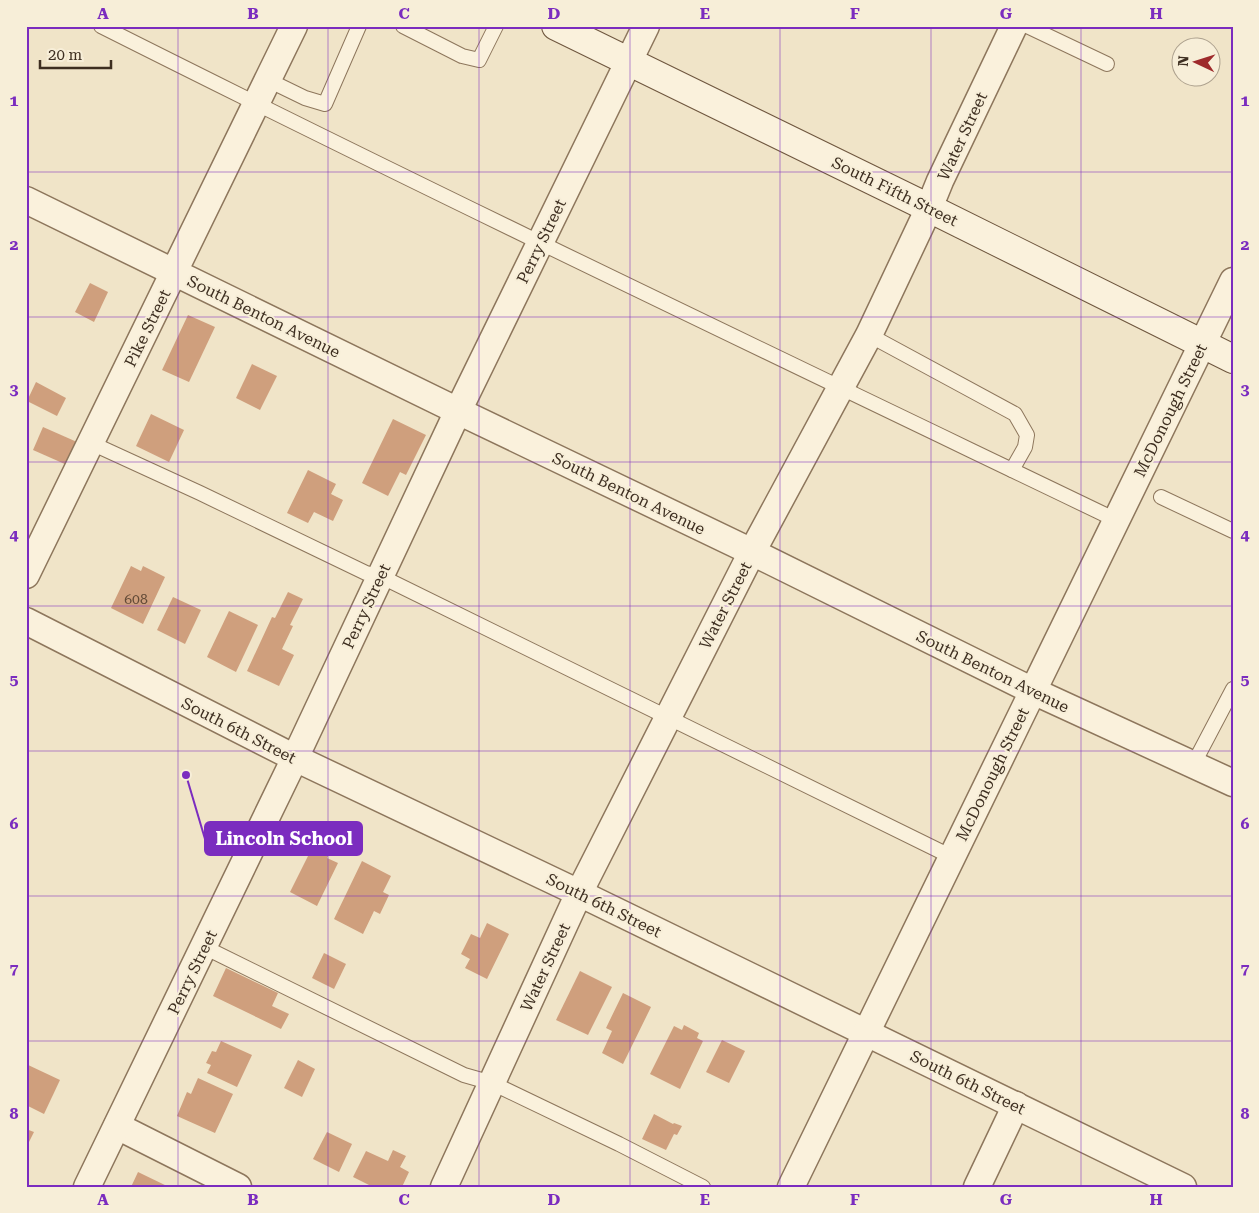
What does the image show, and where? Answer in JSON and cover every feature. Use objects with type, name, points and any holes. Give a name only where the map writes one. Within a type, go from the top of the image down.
[{"type":"main road","name":"South Fifth Street","points":[[556,26],[585,33],[629,62],[1233,359]]},
{"type":"street","name":"Pike Street","points":[[26,575],[294,26]]},
{"type":"street","name":"Perry Street","points":[[87,1187],[295,758],[458,410],[646,26]]},
{"type":"street","name":"Water Street","points":[[444,1187],[579,893],[752,552],[869,335],[1014,26]]},
{"type":"street","name":"South Benton Avenue","points":[[26,200],[752,552],[1033,691],[1233,783]]},
{"type":"street","name":"McDonough Street","points":[[791,1187],[1233,281]]},
{"type":"street","name":"South 6th Street","points":[[26,620],[295,758],[579,893],[1183,1187]]},
{"type":"street","points":[[978,1187],[1016,1105]]},
{"type":"street","points":[[117,1126],[238,1187]]},
{"type":"lane","points":[[101,26],[540,243],[1116,520]]},
{"type":"lane","points":[[268,80],[305,98],[325,104],[359,26]]},
{"type":"lane","points":[[403,26],[462,56],[479,60],[496,26]]},
{"type":"lane","points":[[1026,26],[1106,64]]},
{"type":"lane","points":[[869,335],[1015,414],[1027,435],[1025,447],[1012,470]]},
{"type":"lane","points":[[91,443],[366,573],[380,576],[952,857]]},
{"type":"lane","points":[[1161,497],[1233,531]]},
{"type":"lane","points":[[1194,765],[1233,690]]},
{"type":"lane","points":[[204,947],[280,986],[464,1074],[492,1083],[619,1144],[703,1187]]},
{"type":"building","points":[[90,283],[108,292],[94,322],[75,312]]},
{"type":"building","points":[[188,315],[215,327],[189,382],[162,370]]},
{"type":"building","points":[[252,364],[277,376],[260,410],[236,398]]},
{"type":"building","points":[[36,382],[66,398],[57,416],[27,401]]},
{"type":"building","points":[[151,414],[184,430],[169,462],[136,446]]},
{"type":"building","points":[[393,419],[426,435],[406,475],[400,472],[388,496],[362,483]]},
{"type":"building","points":[[43,427],[77,442],[67,465],[33,450]]},
{"type":"building","points":[[308,470],[336,484],[331,494],[343,500],[333,521],[314,512],[308,523],[287,513]]},
{"type":"building","points":[[131,566],[141,571],[143,566],[165,577],[143,624],[111,608]]},
{"type":"building","points":[[288,592],[303,599],[290,625],[293,626],[282,649],[294,655],[279,686],[247,671],[272,617],[275,618]]},
{"type":"building","points":[[173,597],[201,610],[185,644],[157,630]]},
{"type":"building","points":[[229,611],[258,625],[236,672],[207,657]]},
{"type":"building","points":[[321,847],[331,851],[327,858],[338,863],[317,906],[290,892],[311,850],[318,853]]},
{"type":"building","points":[[362,861],[391,876],[383,892],[389,895],[380,914],[374,911],[363,934],[334,919]]},
{"type":"building","points":[[487,923],[509,934],[487,979],[465,968],[470,959],[461,954],[471,934],[480,938]]},
{"type":"building","points":[[324,953],[346,964],[334,989],[312,978]]},
{"type":"building","points":[[226,968],[278,993],[272,1006],[289,1014],[281,1029],[213,996]]},
{"type":"building","points":[[580,971],[612,987],[588,1035],[556,1020]]},
{"type":"building","points":[[623,993],[651,1007],[623,1064],[602,1053],[612,1031],[606,1028]]},
{"type":"building","points":[[684,1025],[699,1033],[697,1038],[703,1041],[680,1089],[650,1074],[674,1026],[682,1030]]},
{"type":"building","points":[[722,1040],[745,1051],[729,1083],[706,1072]]},
{"type":"building","points":[[221,1041],[252,1055],[237,1087],[207,1073],[211,1065],[206,1063],[212,1051],[216,1052]]},
{"type":"building","points":[[298,1060],[315,1069],[302,1097],[284,1088]]},
{"type":"building","points":[[26,1064],[60,1080],[44,1114],[26,1105]]},
{"type":"building","points":[[198,1078],[233,1094],[215,1133],[177,1116],[187,1092],[191,1094]]},
{"type":"building","points":[[654,1114],[673,1124],[682,1126],[677,1135],[674,1134],[666,1150],[642,1139]]},
{"type":"building","points":[[26,1129],[34,1132],[26,1148]]},
{"type":"building","points":[[327,1132],[352,1144],[339,1172],[313,1159]]},
{"type":"building","points":[[393,1150],[406,1156],[400,1167],[409,1172],[402,1187],[373,1187],[353,1177],[366,1151],[388,1161]]},
{"type":"building","points":[[138,1172],[169,1187],[131,1187]]},
{"type":"place","name":"Lincoln School","points":[[186,775]]}]
